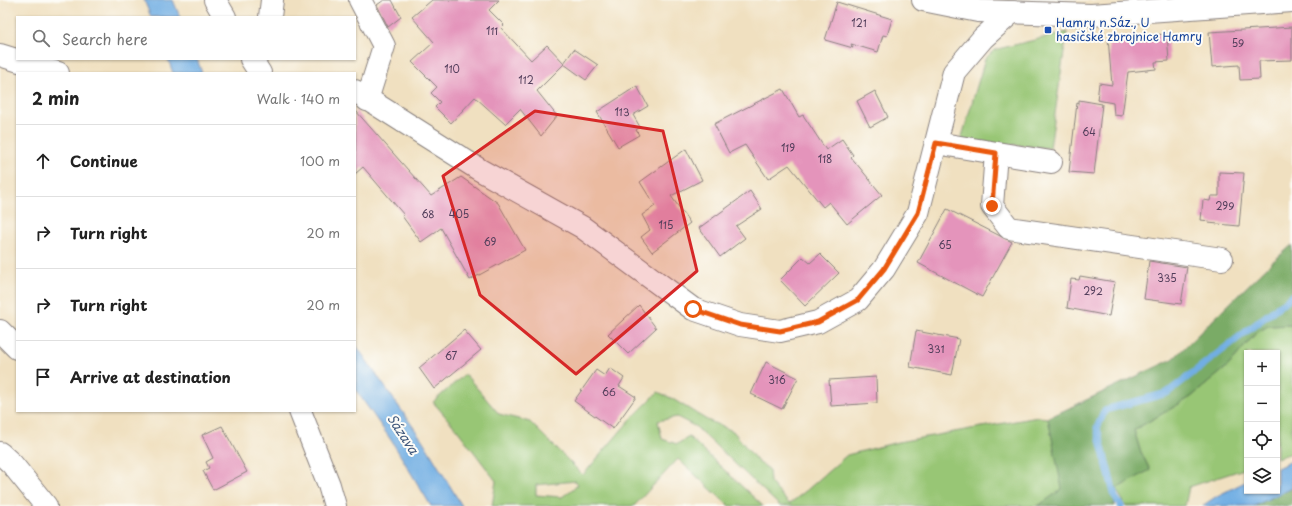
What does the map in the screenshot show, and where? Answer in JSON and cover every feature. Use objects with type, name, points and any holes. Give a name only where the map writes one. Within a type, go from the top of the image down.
[{"type":"street","points":[[215,0],[224,16]]},
{"type":"street","points":[[270,16],[272,0]]},
{"type":"street","points":[[360,0],[384,46],[361,95],[480,170],[582,227],[693,309],[740,325],[780,331],[818,322],[858,300],[884,269],[918,213],[954,72],[983,38],[1012,12]]},
{"type":"street","points":[[923,0],[978,11],[1091,15],[1292,1]]},
{"type":"street","points":[[0,55],[16,60]]},
{"type":"street","points":[[16,60],[55,72]]},
{"type":"street","points":[[252,60],[259,72]]},
{"type":"street","points":[[263,72],[265,60]]},
{"type":"street","points":[[936,143],[1051,162]]},
{"type":"street","points":[[996,153],[992,206],[1009,228],[1222,259]]},
{"type":"street","points":[[0,331],[16,347]]},
{"type":"street","points":[[300,412],[329,484],[335,506]]},
{"type":"street","points":[[0,453],[12,464],[46,506]]},
{"type":"highlighted area","points":[[535,111],[663,131],[697,271],[576,374],[480,295],[443,176]]},
{"type":"green space","points":[[1067,32],[1050,148],[961,140],[985,59],[994,50]]},
{"type":"green space","points":[[1292,245],[1292,325],[1268,326],[1255,334],[1228,366],[1191,397],[1134,430],[1140,450],[1150,470],[1116,489],[1114,506],[1038,506],[1062,489],[1048,418],[1173,359],[1270,264]]},
{"type":"green space","points":[[1292,325],[1292,453],[1280,457],[1280,350],[1244,350],[1244,469],[1189,487],[1185,506],[1126,506],[1116,489],[1150,470],[1140,450],[1134,430],[1191,397],[1228,366],[1255,334],[1268,326]]},
{"type":"green space","points":[[465,374],[499,414],[530,422],[583,475],[630,420],[658,392],[671,398],[707,420],[733,431],[758,462],[769,469],[770,482],[789,504],[847,455],[898,442],[1038,417],[1048,418],[1063,489],[1038,506],[780,506],[696,427],[677,417],[658,421],[662,439],[677,444],[689,437],[763,506],[729,506],[678,459],[634,506],[492,506],[496,481],[458,431],[433,402]],"holes":[[[576,481],[578,485],[562,497],[536,495],[536,485]]]},
{"type":"green space","points":[[1292,488],[1292,506],[1254,506],[1280,494]]},
{"type":"water","points":[[144,0],[173,0],[180,16],[151,16]]},
{"type":"water","points":[[168,60],[197,60],[202,72],[173,72]]},
{"type":"water","name":"Sázava","points":[[356,345],[423,441],[462,506],[431,506],[391,440],[356,390]]},
{"type":"water","points":[[1292,461],[1292,488],[1280,494],[1280,467]]},
{"type":"water","points":[[1244,482],[1244,494],[1279,494],[1254,506],[1202,506],[1217,496]]},
{"type":"building","points":[[384,0],[392,0],[401,17],[388,27],[377,5]]},
{"type":"building","points":[[432,0],[499,0],[489,10],[504,25],[501,28],[531,60],[547,45],[564,63],[574,49],[598,65],[586,80],[564,64],[537,91],[557,116],[541,136],[520,109],[505,124],[475,97],[451,123],[435,107],[440,102],[431,93],[437,87],[412,62],[434,42],[412,17]]},
{"type":"building","points":[[837,2],[892,19],[887,36],[883,35],[878,52],[851,44],[853,48],[825,40]]},
{"type":"building","points":[[1292,27],[1292,60],[1259,61],[1260,79],[1240,80],[1239,65],[1212,67],[1209,32]]},
{"type":"building","points":[[1167,34],[1169,61],[1155,62],[1156,69],[1128,72],[1122,116],[1114,115],[1113,103],[1097,100],[1099,83],[1112,85],[1108,38]]},
{"type":"building","points":[[637,86],[648,106],[633,115],[640,127],[636,130],[639,135],[618,147],[597,112]]},
{"type":"building","points":[[783,89],[799,117],[803,115],[826,150],[842,139],[853,155],[851,157],[882,195],[847,224],[829,202],[823,207],[789,165],[768,179],[745,145],[729,153],[714,124]]},
{"type":"building","points":[[875,91],[888,117],[870,127],[857,101]]},
{"type":"building","points":[[1079,100],[1102,104],[1094,174],[1069,172],[1077,103],[1079,104]]},
{"type":"building","points":[[356,111],[431,196],[461,177],[498,203],[525,250],[470,280],[441,228],[421,242],[402,216],[404,215],[363,167],[356,173]]},
{"type":"building","points":[[686,149],[702,180],[671,196],[690,223],[652,252],[641,237],[650,230],[642,215],[655,206],[640,182]]},
{"type":"building","points":[[1219,172],[1244,173],[1239,226],[1208,223],[1209,221],[1201,220],[1203,200],[1210,201],[1211,196],[1219,196]]},
{"type":"building","points":[[750,191],[762,209],[736,226],[745,238],[720,257],[699,228]]},
{"type":"building","points":[[947,209],[1012,242],[982,297],[918,263]]},
{"type":"building","points":[[820,254],[839,273],[805,306],[780,280],[803,257],[810,263]]},
{"type":"building","points":[[1149,261],[1187,267],[1181,304],[1144,299]]},
{"type":"building","points":[[1080,276],[1115,282],[1109,316],[1067,308],[1071,279],[1079,280]]},
{"type":"building","points":[[639,305],[656,328],[628,354],[608,334]]},
{"type":"building","points":[[464,330],[481,350],[434,389],[419,368]]},
{"type":"building","points":[[916,331],[959,339],[952,375],[910,367]]},
{"type":"building","points":[[766,362],[798,378],[782,409],[751,394]]},
{"type":"building","points":[[610,368],[624,378],[619,386],[636,397],[613,429],[574,401],[596,370],[605,376]]},
{"type":"building","points":[[876,377],[877,403],[831,406],[829,380]]},
{"type":"building","points":[[222,426],[247,472],[213,490],[203,471],[209,468],[206,462],[213,458],[202,435]]},
{"type":"waterway","points":[[1121,506],[1115,497],[1097,428],[1105,410],[1167,393],[1292,296]]},
{"type":"place","name":"Hamry n.Sáz., U hasičské zbrojnice Hamry","points":[[1048,30]]},
{"type":"route","points":[[693,309],[740,325],[780,331],[818,322],[858,300],[884,269],[918,213],[936,143],[996,153],[992,206]]}]
